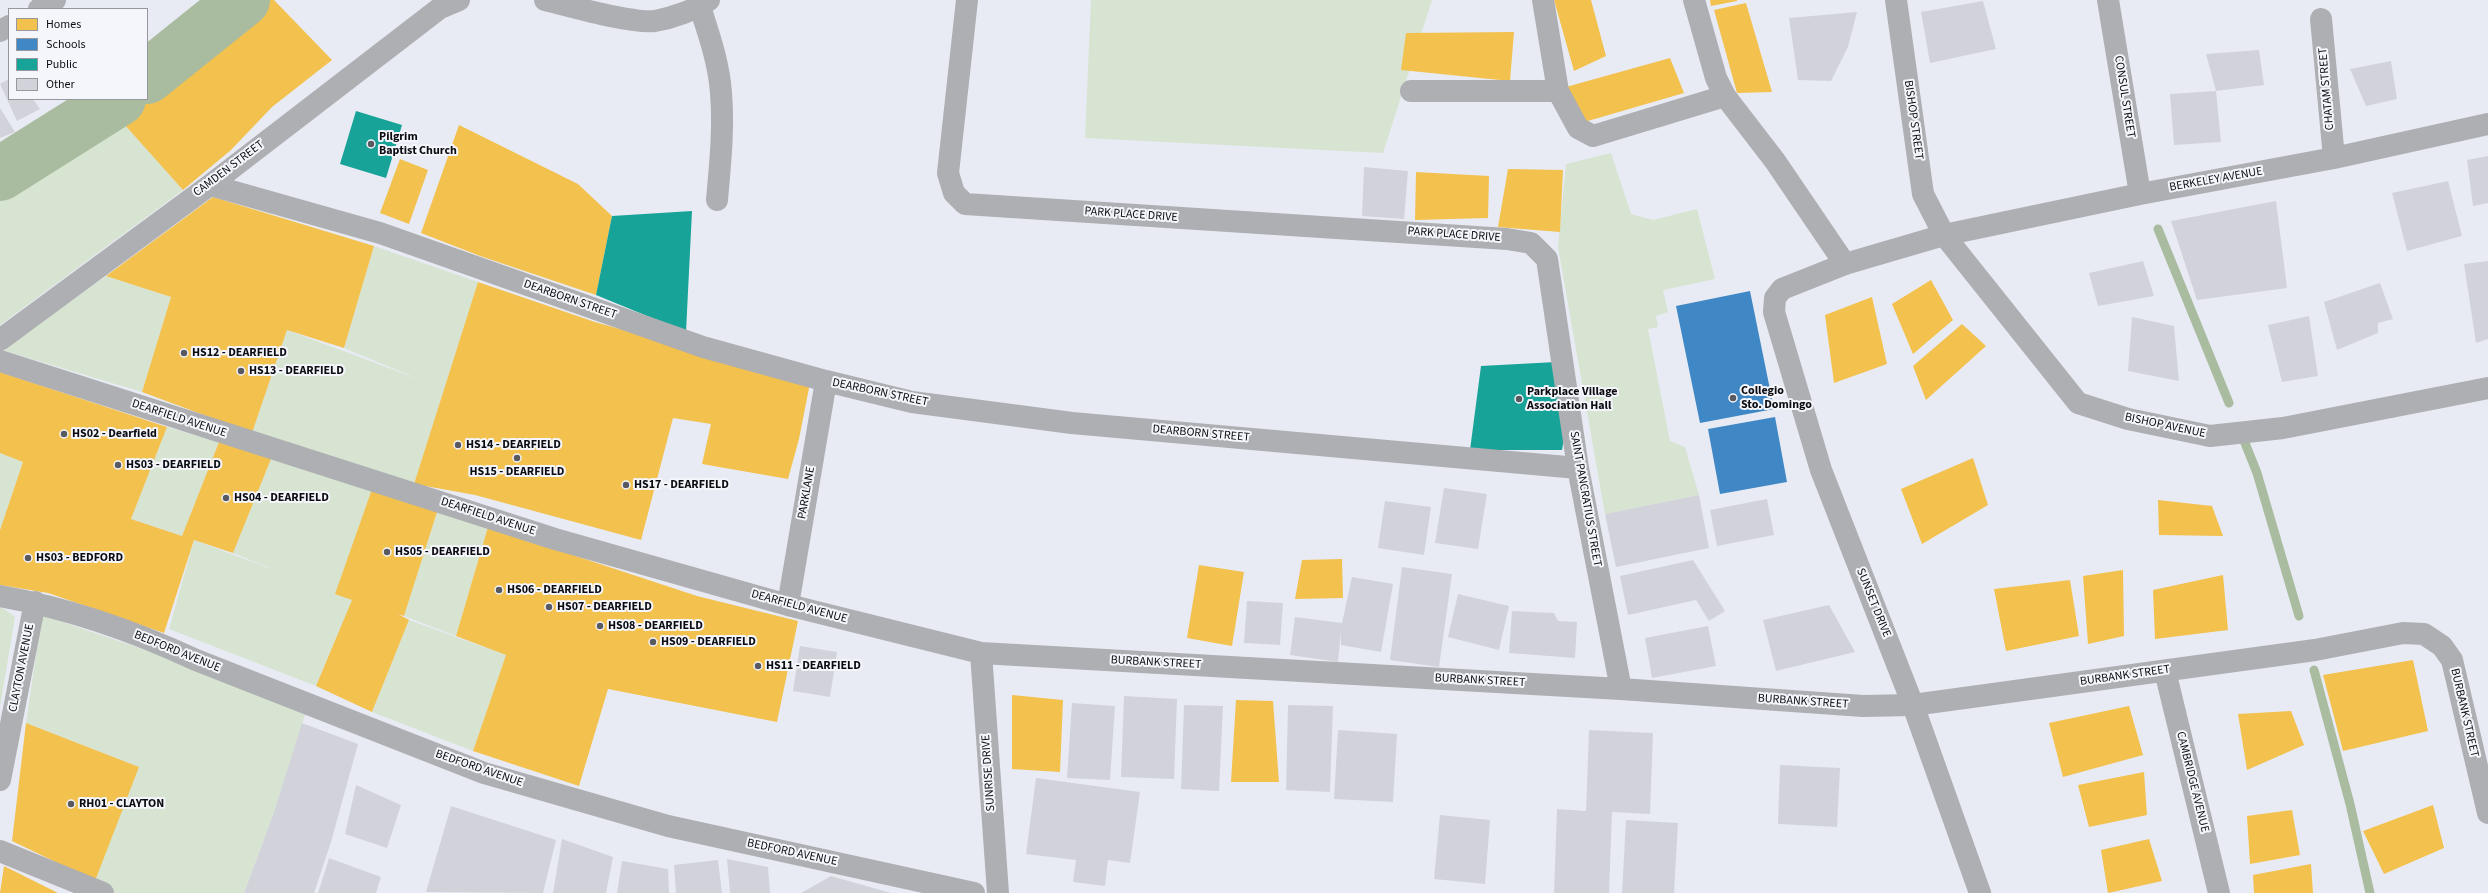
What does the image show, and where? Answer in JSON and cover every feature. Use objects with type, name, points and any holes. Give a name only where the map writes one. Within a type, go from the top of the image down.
[{"type":"street","points":[[41,8],[55,0]]},
{"type":"street","name":"CAMDEN STREET","points":[[0,340],[210,185],[440,8],[459,0]]},
{"type":"street","points":[[545,0],[628,19],[654,21],[705,3],[721,92],[722,135],[717,200]]},
{"type":"street","name":"PARK PLACE DRIVE","points":[[967,0],[948,174],[954,194],[965,204],[1507,239]]},
{"type":"street","points":[[1543,0],[1558,91],[1578,128],[1593,136],[1725,96]]},
{"type":"street","points":[[1694,0],[1716,78],[1725,96],[1776,161],[1845,264]]},
{"type":"street","name":"BISHOP STREET","points":[[1896,0],[1923,194],[1944,235]]},
{"type":"street","name":"CONSUL STREET","points":[[2108,0],[2140,194]]},
{"type":"street","name":"CHATAM STREET","points":[[2321,19],[2334,158]]},
{"type":"street","points":[[1411,91],[1558,91]]},
{"type":"street","name":"BERKELEY AVENUE","points":[[1774,312],[1775,298],[1782,289],[1845,264],[1944,235],[2140,194],[2334,158],[2488,124]]},
{"type":"street","name":"DEARBORN STREET","points":[[210,185],[380,233],[703,347],[826,382],[912,402],[1072,423],[1578,468]]},
{"type":"street","name":"BISHOP AVENUE","points":[[1944,235],[2078,403],[2128,419],[2210,436],[2283,428],[2488,388]]},
{"type":"street","name":"SAINT PANCRATIUS STREET","points":[[1507,239],[1531,243],[1547,259],[1578,468],[1620,689]]},
{"type":"street","name":"SUNSET DRIVE","points":[[1774,312],[1821,470],[1913,705],[1980,893]]},
{"type":"street","name":"DEARFIELD AVENUE","points":[[0,361],[555,539],[788,605],[981,653]]},
{"type":"street","name":"PARKLANE","points":[[788,605],[826,382]]},
{"type":"street","name":"BEDFORD AVENUE","points":[[0,596],[35,602],[84,616],[162,644],[196,660],[484,773],[668,826],[974,893]]},
{"type":"street","name":"CLAYTON AVENUE","points":[[0,780],[35,602]]},
{"type":"street","name":"BURBANK STREET","points":[[981,653],[1620,689],[1863,706],[1913,705],[2315,650],[2403,633],[2424,634],[2442,646],[2452,660],[2488,813]]},
{"type":"street","name":"SUNRISE DRIVE","points":[[981,653],[998,893]]},
{"type":"street","name":"CAMBRIDGE AVENUE","points":[[2165,671],[2219,893]]},
{"type":"street","points":[[0,851],[103,893]]},
{"type":"green space","points":[[1091,0],[1432,0],[1383,153],[1085,138]]},
{"type":"green space","points":[[109,107],[183,190],[0,325],[0,176],[69,141]]},
{"type":"green space","points":[[1611,153],[1631,214],[1653,220],[1697,209],[1715,279],[1663,290],[1668,312],[1656,316],[1658,327],[1648,329],[1670,441],[1685,447],[1699,495],[1605,514],[1558,247],[1566,164]]},
{"type":"green space","points":[[374,246],[478,282],[414,484],[252,433],[287,330],[421,380],[344,348]]},
{"type":"green space","points":[[106,276],[171,297],[142,392],[2,350]]},
{"type":"green space","points":[[167,427],[219,442],[182,536],[131,519]]},
{"type":"green space","points":[[0,453],[23,462],[0,530]]},
{"type":"green space","points":[[271,459],[372,489],[336,593],[352,600],[316,686],[169,629],[194,540],[282,573],[233,553]]},
{"type":"green space","points":[[438,509],[488,527],[456,636],[404,616]]},
{"type":"green space","points":[[0,606],[15,617],[0,707]]},
{"type":"green space","points":[[42,615],[308,705],[272,818],[244,893],[103,893],[92,888],[139,767],[26,723]]},
{"type":"green space","points":[[409,620],[506,655],[473,751],[372,712]]},
{"type":"building: Homes","points":[[258,0],[274,0],[332,60],[272,107],[231,150],[183,190],[115,114],[132,100],[148,100],[148,86]]},
{"type":"building: Homes","points":[[1554,0],[1591,0],[1606,56],[1574,71]]},
{"type":"building: Homes","points":[[1710,0],[1737,0],[1737,1],[1711,6]]},
{"type":"building: Homes","points":[[1746,3],[1772,92],[1737,93],[1714,10]]},
{"type":"building: Homes","points":[[1514,32],[1510,81],[1401,70],[1406,33]]},
{"type":"building: Homes","points":[[1670,58],[1684,93],[1581,123],[1566,87]]},
{"type":"building: Homes","points":[[459,125],[578,184],[612,216],[596,295],[480,256],[421,233]]},
{"type":"building: Homes","points":[[400,159],[428,170],[409,224],[380,213]]},
{"type":"building: Homes","points":[[1508,169],[1563,170],[1560,232],[1498,227]]},
{"type":"building: Homes","points":[[1416,172],[1489,176],[1488,218],[1415,220]]},
{"type":"building: Homes","points":[[213,197],[374,246],[344,348],[287,330],[252,433],[142,392],[171,297],[106,276]]},
{"type":"building: Homes","points":[[1931,280],[1953,320],[1913,354],[1892,304]]},
{"type":"building: Homes","points":[[478,282],[595,322],[810,383],[799,439],[788,479],[702,464],[711,424],[673,418],[641,540],[475,495],[414,484]]},
{"type":"building: Homes","points":[[1872,297],[1887,364],[1834,383],[1825,315]]},
{"type":"building: Homes","points":[[1962,324],[1986,346],[1926,400],[1913,366]]},
{"type":"building: Homes","points":[[0,372],[167,427],[131,519],[182,536],[219,442],[271,459],[233,553],[194,540],[164,633],[48,593],[0,585],[0,530],[23,462],[0,453]]},
{"type":"building: Homes","points":[[1973,458],[1988,505],[1922,544],[1901,489]]},
{"type":"building: Homes","points":[[372,489],[438,509],[404,616],[398,614],[409,620],[372,712],[316,686],[352,600],[335,594]]},
{"type":"building: Homes","points":[[2158,500],[2212,506],[2223,536],[2159,535]]},
{"type":"building: Homes","points":[[488,527],[697,596],[798,621],[777,722],[608,689],[579,786],[473,751],[506,655],[456,636]]},
{"type":"building: Homes","points":[[1342,559],[1343,598],[1295,599],[1302,560]]},
{"type":"building: Homes","points":[[1199,565],[1244,572],[1232,646],[1187,638]]},
{"type":"building: Homes","points":[[2123,570],[2124,636],[2088,644],[2083,576]]},
{"type":"building: Homes","points":[[2223,575],[2228,630],[2155,639],[2153,590]]},
{"type":"building: Homes","points":[[2070,580],[2079,636],[2006,651],[1994,589]]},
{"type":"building: Homes","points":[[2413,660],[2428,731],[2343,751],[2323,675]]},
{"type":"building: Homes","points":[[1012,695],[1063,700],[1060,772],[1012,769]]},
{"type":"building: Homes","points":[[1236,700],[1273,701],[1279,782],[1231,782]]},
{"type":"building: Homes","points":[[2129,706],[2143,755],[2063,777],[2049,723]]},
{"type":"building: Homes","points":[[2291,711],[2304,745],[2247,770],[2238,714]]},
{"type":"building: Homes","name":"RH01 - CLAYTON","points":[[26,723],[139,767],[95,881],[12,841]]},
{"type":"building: Homes","points":[[2144,772],[2147,815],[2089,827],[2078,785]]},
{"type":"building: Homes","points":[[2433,805],[2444,848],[2384,874],[2363,831]]},
{"type":"building: Homes","points":[[2292,810],[2300,855],[2250,864],[2247,816]]},
{"type":"building: Homes","points":[[2149,839],[2162,881],[2108,893],[2101,850]]},
{"type":"building: Homes","points":[[2311,864],[2313,893],[2254,893],[2253,875]]},
{"type":"building: Homes","points":[[4,866],[58,893],[0,893]]},
{"type":"building: Schools","points":[[1750,291],[1774,409],[1700,423],[1676,306]]},
{"type":"building: Schools","points":[[1775,417],[1787,482],[1720,494],[1708,429]]},
{"type":"building: Public","name":"Pilgrim Baptist Church","points":[[356,111],[402,125],[386,178],[340,164]]},
{"type":"building: Public","points":[[692,211],[686,332],[596,295],[612,216]]},
{"type":"building: Public","name":"Parkplace Village Association Hall","points":[[1556,362],[1565,432],[1562,450],[1470,450],[1481,366]]},
{"type":"building: Other","points":[[1983,1],[1996,49],[1930,63],[1921,12]]},
{"type":"building: Other","points":[[1857,12],[1848,47],[1831,81],[1798,80],[1789,18]]},
{"type":"building: Other","points":[[2259,50],[2264,85],[2216,91],[2206,54]]},
{"type":"building: Other","points":[[2391,61],[2397,99],[2366,106],[2350,69]]},
{"type":"building: Other","points":[[8,80],[8,100],[34,100],[40,109],[17,121],[0,84]]},
{"type":"building: Other","points":[[2216,91],[2221,142],[2174,145],[2170,94]]},
{"type":"building: Other","points":[[0,108],[15,132],[0,138]]},
{"type":"building: Other","points":[[2488,156],[2488,203],[2473,206],[2467,160]]},
{"type":"building: Other","points":[[1364,167],[1408,171],[1404,219],[1362,216]]},
{"type":"building: Other","points":[[2448,181],[2462,236],[2407,251],[2392,193]]},
{"type":"building: Other","points":[[2276,201],[2287,288],[2197,300],[2171,221]]},
{"type":"building: Other","points":[[2143,261],[2154,296],[2098,306],[2089,273]]},
{"type":"building: Other","points":[[2488,261],[2488,339],[2476,343],[2464,264]]},
{"type":"building: Other","points":[[2380,283],[2393,319],[2378,323],[2378,333],[2337,350],[2324,302]]},
{"type":"building: Other","points":[[2309,316],[2318,376],[2282,382],[2268,325]]},
{"type":"building: Other","points":[[2132,317],[2174,326],[2179,381],[2128,371]]},
{"type":"building: Other","points":[[1444,488],[1487,494],[1478,549],[1435,543]]},
{"type":"building: Other","points":[[1699,495],[1709,548],[1616,567],[1605,514]]},
{"type":"building: Other","points":[[1767,499],[1774,535],[1717,546],[1710,510]]},
{"type":"building: Other","points":[[1385,501],[1431,507],[1424,555],[1378,548]]},
{"type":"building: Other","points":[[1693,560],[1725,611],[1709,621],[1696,600],[1628,615],[1620,576]]},
{"type":"building: Other","points":[[1402,567],[1452,574],[1439,667],[1390,660]]},
{"type":"building: Other","points":[[1352,577],[1393,584],[1381,652],[1341,645],[1341,632],[1338,662],[1290,655],[1295,617],[1342,623]]},
{"type":"building: Other","points":[[1458,594],[1509,606],[1499,650],[1448,637]]},
{"type":"building: Other","points":[[1247,601],[1283,603],[1280,645],[1244,643]]},
{"type":"building: Other","points":[[1829,605],[1855,652],[1776,671],[1763,620]]},
{"type":"building: Other","points":[[1512,611],[1554,613],[1558,621],[1577,622],[1575,658],[1509,653]]},
{"type":"building: Other","points":[[1708,626],[1716,666],[1652,678],[1645,638]]},
{"type":"building: Other","points":[[800,646],[837,652],[830,697],[793,691]]},
{"type":"building: Other","points":[[1124,696],[1177,699],[1174,779],[1121,777]]},
{"type":"building: Other","points":[[1072,703],[1115,706],[1110,780],[1067,778]]},
{"type":"building: Other","points":[[1184,705],[1223,706],[1219,791],[1181,789]]},
{"type":"building: Other","points":[[1288,705],[1333,706],[1330,792],[1286,790]]},
{"type":"building: Other","points":[[302,723],[358,744],[331,842],[314,893],[244,893],[272,818]]},
{"type":"building: Other","points":[[1338,730],[1397,734],[1393,802],[1334,799]]},
{"type":"building: Other","points":[[1589,730],[1653,733],[1650,814],[1612,812],[1609,893],[1554,893],[1557,809],[1586,811]]},
{"type":"building: Other","points":[[1780,765],[1840,768],[1837,827],[1778,824]]},
{"type":"building: Other","points":[[1036,778],[1140,792],[1130,863],[1108,860],[1105,886],[1073,882],[1076,860],[1026,854]]},
{"type":"building: Other","points":[[356,785],[401,805],[387,848],[345,834]]},
{"type":"building: Other","points":[[451,806],[556,840],[543,893],[426,892]]},
{"type":"building: Other","points":[[1440,815],[1490,820],[1485,884],[1434,879]]},
{"type":"building: Other","points":[[1626,820],[1678,823],[1674,893],[1622,893]]},
{"type":"building: Other","points":[[562,839],[613,857],[606,893],[553,893]]},
{"type":"building: Other","points":[[329,858],[381,877],[376,893],[318,893]]},
{"type":"building: Other","points":[[727,859],[768,867],[770,893],[730,893]]},
{"type":"building: Other","points":[[718,860],[722,893],[676,893],[674,865]]},
{"type":"building: Other","points":[[622,861],[668,869],[669,893],[617,893]]},
{"type":"building: Other","points":[[831,876],[891,893],[801,893]]},
{"type":"waterway","points":[[148,76],[243,0]]},
{"type":"waterway","points":[[0,174],[117,100]]},
{"type":"waterway","points":[[2158,229],[2229,403]]},
{"type":"waterway","points":[[2245,443],[2257,473],[2299,616]]},
{"type":"waterway","points":[[2314,670],[2350,804],[2370,893]]},
{"type":"place","name":"Pilgrim Baptist Church","points":[[371,144]]},
{"type":"place","name":"HS12 - DEARFIELD","points":[[184,353]]},
{"type":"place","name":"HS13 - DEARFIELD","points":[[241,371]]},
{"type":"place","name":"Collegio Sto. Domingo","points":[[1733,398]]},
{"type":"place","name":"Parkplace Village Association Hall","points":[[1519,399]]},
{"type":"place","name":"HS02 - Dearfield","points":[[64,434]]},
{"type":"place","name":"HS14 - DEARFIELD","points":[[458,445]]},
{"type":"place","name":"HS15 - DEARFIELD","points":[[517,458]]},
{"type":"place","name":"HS03 - DEARFIELD","points":[[118,465]]},
{"type":"place","name":"HS17 - DEARFIELD","points":[[626,485]]},
{"type":"place","name":"HS04 - DEARFIELD","points":[[226,498]]},
{"type":"place","name":"HS05 - DEARFIELD","points":[[387,552]]},
{"type":"place","name":"HS03 - BEDFORD","points":[[28,558]]},
{"type":"place","name":"HS06 - DEARFIELD","points":[[499,590]]},
{"type":"place","name":"HS07 - DEARFIELD","points":[[549,607]]},
{"type":"place","name":"HS08 - DEARFIELD","points":[[600,626]]},
{"type":"place","name":"HS09 - DEARFIELD","points":[[653,642]]},
{"type":"place","name":"HS11 - DEARFIELD","points":[[758,666]]},
{"type":"place","name":"RH01 - CLAYTON","points":[[71,804]]}]
